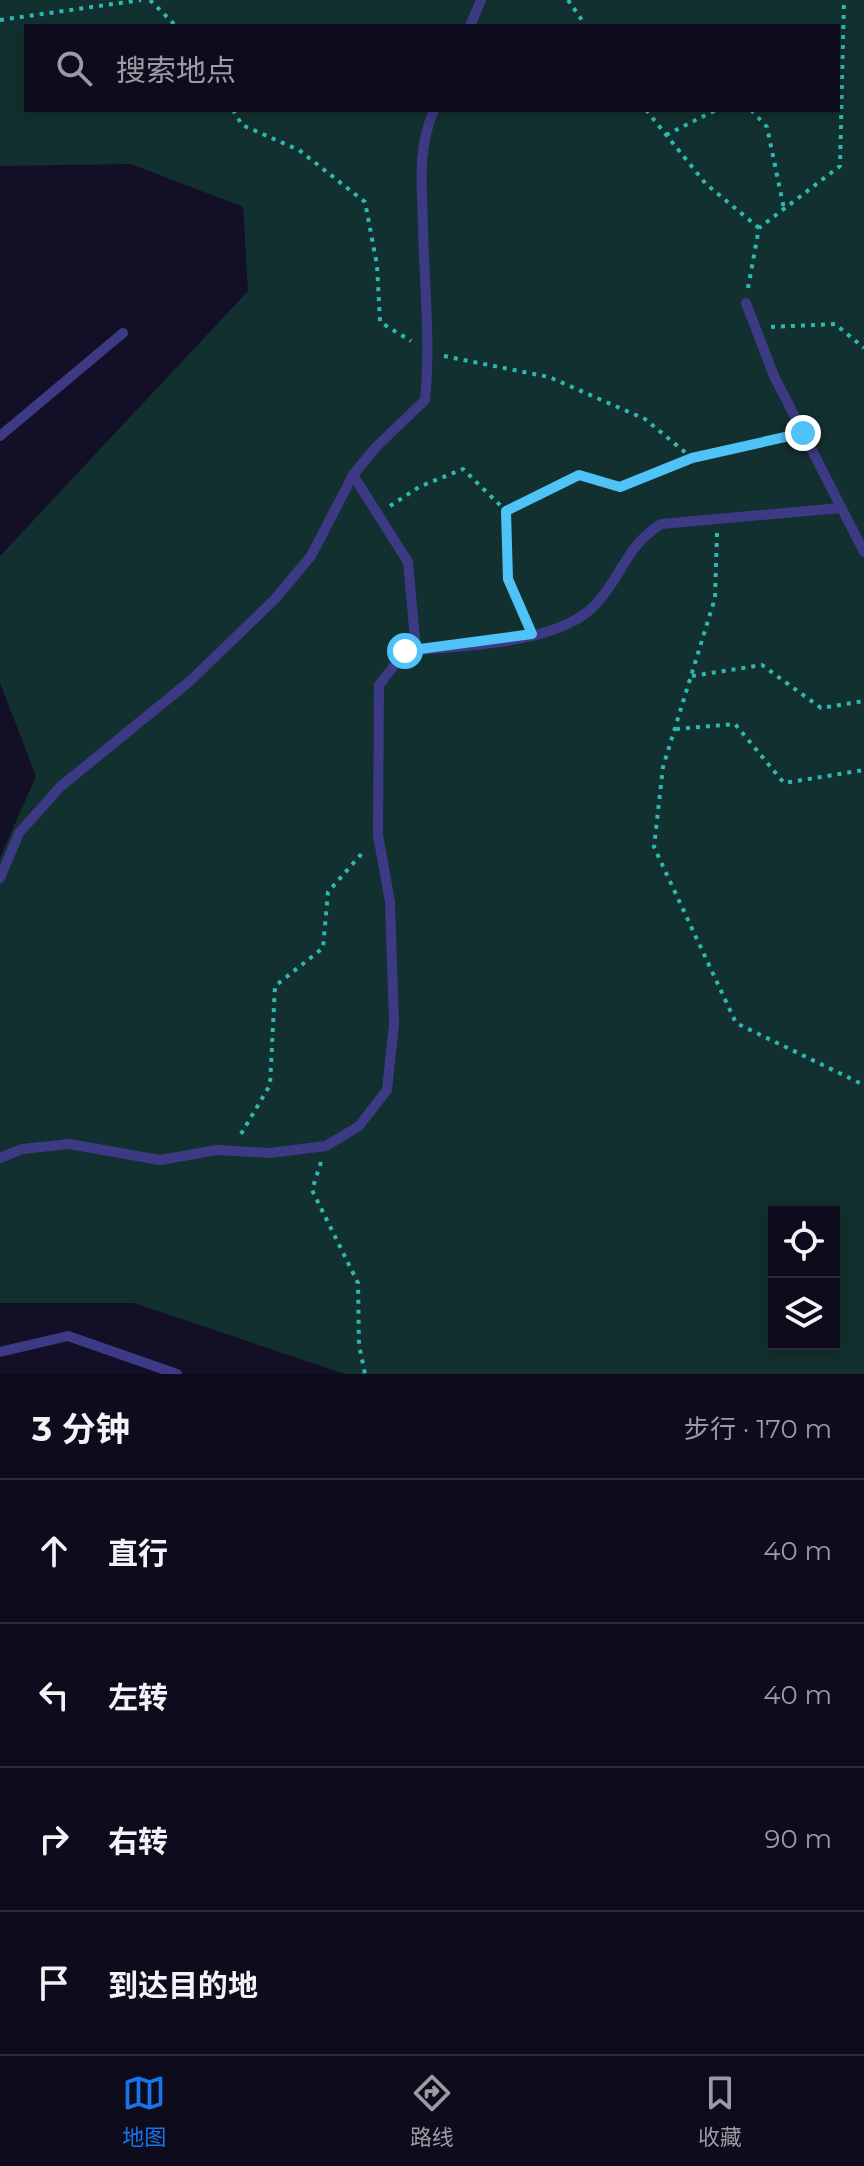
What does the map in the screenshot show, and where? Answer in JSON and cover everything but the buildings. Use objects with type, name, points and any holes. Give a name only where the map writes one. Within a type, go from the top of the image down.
[{"type":"lane","points":[[471,24],[481,0]]},
{"type":"lane","points":[[0,878],[19,833],[60,787],[190,681],[275,599],[311,556],[353,475],[375,448],[425,400],[430,353],[422,274],[419,162],[433,112]]},
{"type":"lane","points":[[746,303],[774,376],[864,552]]},
{"type":"lane","points":[[0,436],[123,333]]},
{"type":"lane","points":[[0,1158],[22,1149],[69,1144],[160,1160],[232,1151],[270,1153],[326,1146],[359,1126],[387,1090],[394,1024],[390,902],[378,835],[379,685],[415,639],[408,562],[353,475]]},
{"type":"lane","points":[[405,651],[555,630],[595,606],[640,538],[661,524],[841,508]]},
{"type":"lane","points":[[0,1352],[68,1336],[177,1374]]},
{"type":"path","points":[[0,20],[141,0]]},
{"type":"path","points":[[150,0],[174,24]]},
{"type":"path","points":[[568,0],[585,24]]},
{"type":"path","points":[[746,303],[759,228],[840,166],[844,0]]},
{"type":"path","points":[[234,112],[242,125],[299,150],[365,202],[377,265],[380,322],[430,353],[549,377],[645,419],[692,458]]},
{"type":"path","points":[[648,112],[706,184],[759,228]]},
{"type":"path","points":[[666,135],[712,112]]},
{"type":"path","points":[[753,112],[767,127],[784,209]]},
{"type":"path","points":[[755,328],[835,324],[864,348]]},
{"type":"path","points":[[506,511],[579,475],[620,487],[692,458],[803,433]]},
{"type":"path","points":[[377,513],[419,487],[463,469],[506,511],[508,579],[532,634]]},
{"type":"path","points":[[718,519],[715,598],[663,767],[654,847],[736,1023],[864,1085]]},
{"type":"path","points":[[692,676],[762,665],[821,708],[864,701]]},
{"type":"path","points":[[676,729],[735,724],[784,783],[864,770]]},
{"type":"path","points":[[232,1151],[270,1085],[275,986],[323,948],[328,892],[378,835]]},
{"type":"path","points":[[326,1146],[312,1190],[358,1283],[359,1345],[365,1374]]},
{"type":"green space","points":[[0,0],[864,0],[864,1374],[345,1374],[134,1303],[0,1303],[0,858],[36,776],[0,683],[0,556],[248,291],[243,207],[131,164],[0,166]]},
{"type":"route","points":[[405,651],[477,644],[532,634],[508,579],[506,511],[579,475],[620,487],[692,458],[803,433]]}]
